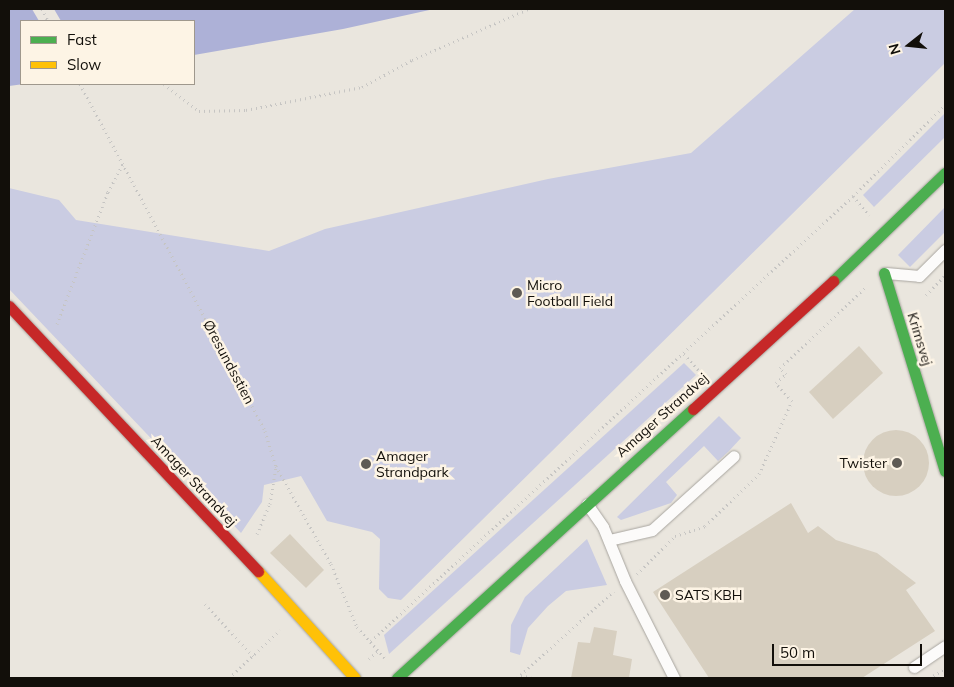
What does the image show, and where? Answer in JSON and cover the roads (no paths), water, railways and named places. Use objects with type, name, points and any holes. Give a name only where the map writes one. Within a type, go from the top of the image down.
[{"type":"street","name":"Amager Strandvej","points":[[398,678],[587,503],[864,252],[945,173]]},
{"type":"street","name":"Krimsvej","points":[[884,273],[945,471]]},
{"type":"street","name":"Amager Strandvej","points":[[9,306],[244,556],[355,678]]},
{"type":"lane","points":[[864,252],[884,273],[919,276],[945,250]]},
{"type":"lane","points":[[609,540],[652,530],[734,456]]},
{"type":"lane","points":[[587,503],[609,540],[625,581],[674,678]]},
{"type":"lane","points":[[914,667],[945,646]]},
{"type":"water","points":[[9,9],[434,9],[343,29],[195,55],[195,20],[20,20],[20,85],[9,86]]},
{"type":"place","name":"Micro Football Field","points":[[517,293]]},
{"type":"place","name":"Twister","points":[[897,463]]},
{"type":"place","name":"Amager Strandpark","points":[[366,464]]},
{"type":"place","name":"SATS KBH","points":[[665,595]]}]
